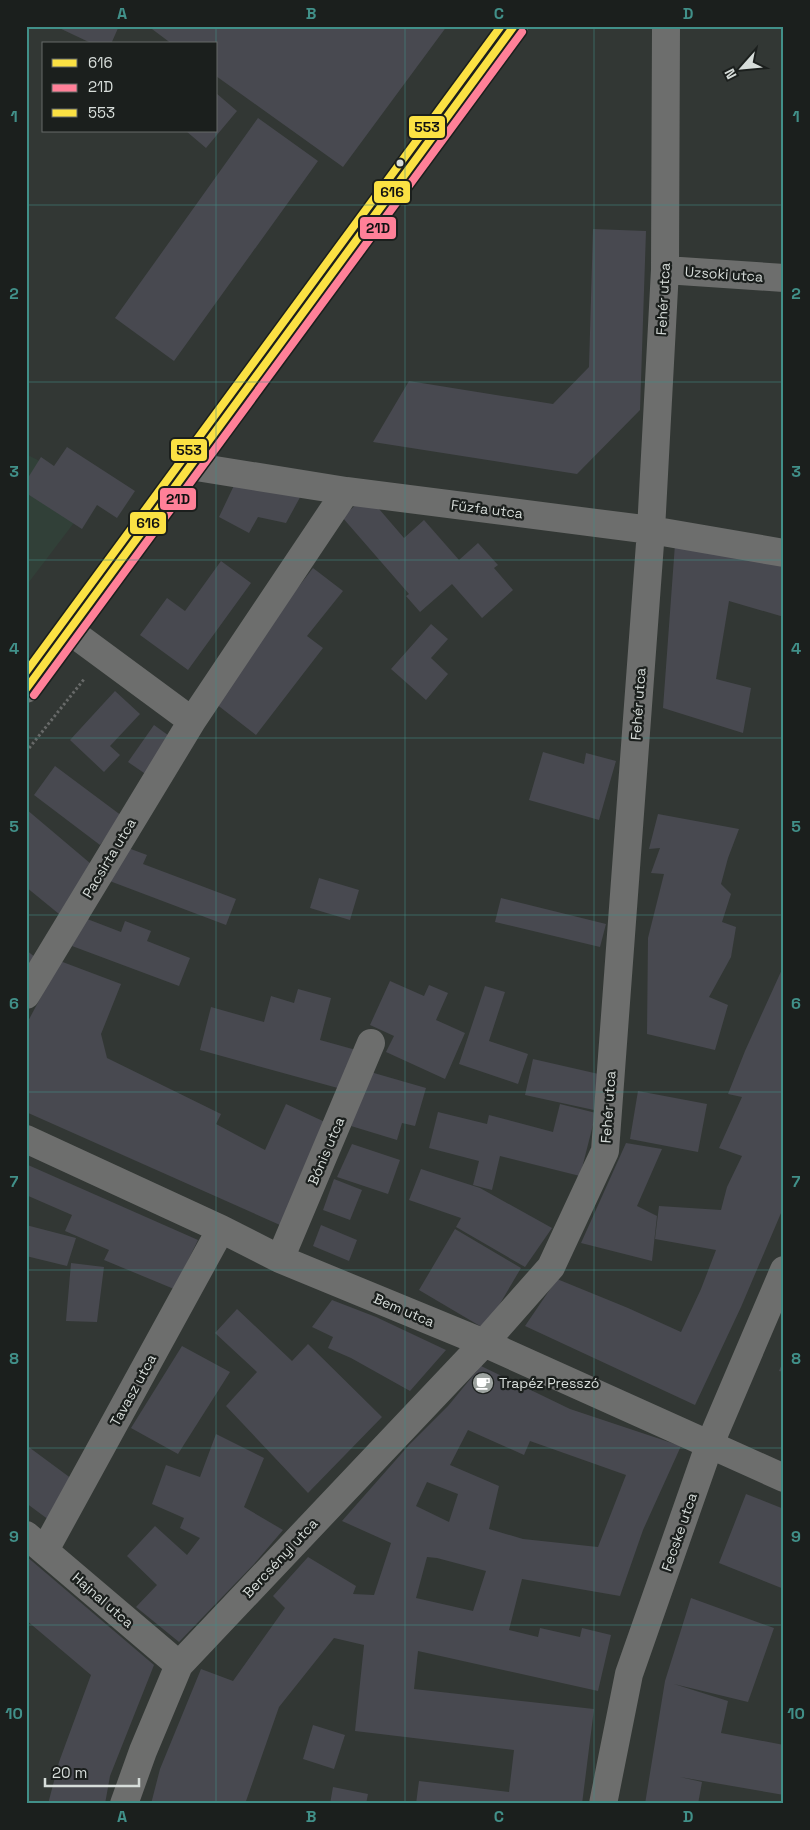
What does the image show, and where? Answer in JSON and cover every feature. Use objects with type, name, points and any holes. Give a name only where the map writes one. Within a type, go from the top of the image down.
[{"type":"street","points":[[29,681],[70,631],[514,26]]},
{"type":"street","name":"Fehér utca","points":[[484,1343],[551,1266],[605,1151],[651,530],[665,270],[666,26]]},
{"type":"street","name":"Uzsoki utca","points":[[665,270],[784,278]]},
{"type":"street","name":"Fűzfa utca","points":[[190,466],[346,491],[651,530],[784,553]]},
{"type":"street","name":"Pacsirta utca","points":[[26,995],[192,721],[346,491]]},
{"type":"street","points":[[70,631],[192,721]]},
{"type":"street","name":"Bónis utca","points":[[280,1259],[372,1042]]},
{"type":"street","name":"Bem utca","points":[[26,1139],[221,1229],[280,1259],[484,1343],[709,1446],[784,1478]]},
{"type":"street","name":"Tavasz utca","points":[[35,1542],[221,1229]]},
{"type":"street","name":"Fecske utca","points":[[603,1804],[629,1674],[709,1446],[784,1270]]},
{"type":"street","name":"Bercsényi utca","points":[[124,1804],[143,1751],[179,1665],[484,1343]]},
{"type":"street","name":"Hajnal utca","points":[[35,1542],[179,1665]]},
{"type":"path","points":[[26,752],[103,656]]},
{"type":"shaded area","points":[[26,454],[98,491],[26,586]]},
{"type":"building","points":[[55,26],[119,26],[112,42],[89,42]]},
{"type":"building","points":[[148,26],[447,26],[343,167],[218,77],[218,42],[169,42]]},
{"type":"building","points":[[218,95],[237,111],[206,148],[187,132],[218,132]]},
{"type":"building","points":[[258,118],[318,161],[174,361],[115,318]]},
{"type":"building","points":[[593,229],[646,231],[640,410],[577,474],[373,442],[409,381],[553,404],[589,367]]},
{"type":"building","points":[[67,447],[135,491],[117,518],[97,505],[82,529],[26,493],[26,481],[41,457],[54,466]]},
{"type":"building","points":[[238,477],[304,490],[286,523],[258,517],[249,533],[219,517]]},
{"type":"building","points":[[367,495],[404,538],[424,520],[459,560],[478,543],[498,565],[494,568],[513,590],[482,618],[452,584],[420,612],[406,596],[409,594],[342,517]]},
{"type":"building","points":[[675,544],[784,564],[784,617],[729,601],[716,679],[751,688],[743,733],[663,708]]},
{"type":"building","points":[[221,561],[251,583],[188,670],[140,635],[167,598],[185,611]]},
{"type":"building","points":[[313,568],[343,591],[307,636],[323,648],[256,735],[211,700]]},
{"type":"building","points":[[431,624],[448,639],[431,658],[448,674],[426,700],[391,669]]},
{"type":"building","points":[[115,691],[140,714],[110,746],[120,755],[104,772],[70,740]]},
{"type":"building","points":[[154,725],[172,738],[147,775],[128,762]]},
{"type":"building","points":[[543,752],[584,764],[586,753],[616,761],[599,820],[529,800]]},
{"type":"building","points":[[55,766],[122,816],[100,845],[34,795]]},
{"type":"building","points":[[26,809],[97,869],[59,914],[26,887]]},
{"type":"building","points":[[658,814],[739,829],[721,884],[731,894],[722,922],[736,927],[731,957],[709,997],[728,1005],[715,1050],[647,1034],[648,938],[664,874],[651,873],[660,848],[649,849]]},
{"type":"building","points":[[120,845],[147,855],[143,864],[236,899],[226,925],[107,880]]},
{"type":"building","points":[[319,878],[359,890],[350,920],[310,908]]},
{"type":"building","points":[[501,898],[606,924],[600,947],[495,922]]},
{"type":"building","points":[[82,917],[121,932],[125,921],[151,931],[147,941],[190,958],[179,986],[72,946]]},
{"type":"building","points":[[26,950],[40,961],[26,977]]},
{"type":"building","points":[[60,961],[121,984],[101,1034],[107,1058],[221,1114],[216,1124],[265,1150],[286,1104],[325,1122],[280,1225],[26,1112],[26,1025]]},
{"type":"building","points":[[784,965],[784,1206],[741,1307],[695,1405],[525,1326],[557,1279],[681,1332],[701,1289],[716,1250],[655,1239],[659,1206],[721,1210],[727,1187],[742,1156],[719,1148],[742,1097],[728,1094],[745,1051]]},
{"type":"building","points":[[390,981],[424,996],[429,985],[448,993],[436,1020],[465,1033],[445,1079],[386,1052],[394,1036],[370,1025]]},
{"type":"building","points":[[485,986],[505,992],[489,1041],[528,1054],[518,1084],[459,1064]]},
{"type":"building","points":[[298,989],[331,998],[320,1040],[356,1050],[345,1090],[200,1050],[211,1007],[264,1022],[271,996],[294,1003]]},
{"type":"building","points":[[533,1059],[603,1075],[594,1110],[525,1095]]},
{"type":"building","points":[[367,1071],[426,1088],[415,1126],[402,1123],[397,1140],[351,1126]]},
{"type":"building","points":[[638,1091],[707,1104],[698,1152],[630,1139]]},
{"type":"building","points":[[560,1104],[596,1113],[580,1176],[500,1156],[492,1190],[473,1185],[479,1161],[429,1148],[438,1112],[487,1124],[489,1115],[553,1132]]},
{"type":"building","points":[[626,1143],[662,1149],[637,1206],[657,1216],[652,1261],[581,1243]]},
{"type":"building","points":[[352,1144],[400,1160],[388,1194],[337,1177]]},
{"type":"building","points":[[28,1165],[198,1240],[174,1289],[104,1260],[109,1250],[65,1231],[72,1215],[26,1195]]},
{"type":"building","points":[[421,1169],[480,1188],[552,1228],[525,1267],[456,1227],[461,1218],[409,1200]]},
{"type":"building","points":[[334,1179],[362,1190],[350,1220],[323,1210]]},
{"type":"building","points":[[26,1225],[76,1238],[67,1266],[26,1256]]},
{"type":"building","points":[[321,1225],[357,1240],[349,1261],[313,1246]]},
{"type":"building","points":[[455,1229],[521,1268],[485,1329],[419,1290]]},
{"type":"building","points":[[71,1263],[104,1267],[97,1322],[66,1321]]},
{"type":"building","points":[[332,1300],[376,1317],[446,1350],[410,1391],[351,1358],[328,1348],[333,1337],[312,1327]]},
{"type":"building","points":[[237,1309],[292,1361],[308,1344],[382,1417],[308,1493],[226,1406],[257,1372],[215,1333]]},
{"type":"building","points":[[182,1346],[230,1372],[178,1454],[131,1428]]},
{"type":"building","points":[[784,1359],[784,1372],[779,1371]]},
{"type":"building","points":[[481,1366],[570,1409],[681,1446],[643,1530],[620,1596],[522,1579],[509,1630],[538,1637],[540,1628],[580,1637],[582,1628],[611,1635],[598,1691],[418,1651],[414,1689],[594,1709],[582,1804],[416,1804],[419,1781],[509,1792],[514,1750],[355,1731],[364,1645],[334,1638],[279,1707],[245,1804],[151,1804],[160,1769],[201,1669],[233,1681],[285,1608],[273,1596],[308,1557],[356,1586],[353,1594],[374,1595],[391,1543],[342,1521],[409,1445],[448,1406]],"holes":[[[468,1430],[524,1455],[530,1441],[626,1475],[598,1547],[523,1539],[489,1529],[499,1486],[450,1465]],[[427,1482],[458,1494],[449,1522],[416,1506]],[[427,1557],[486,1571],[473,1611],[416,1598]]]},
{"type":"building","points":[[216,1434],[264,1458],[244,1507],[283,1530],[254,1564],[179,1642],[136,1607],[157,1585],[127,1556],[155,1526],[187,1555],[200,1538],[180,1528],[184,1518],[152,1504],[166,1465],[200,1477]]},
{"type":"building","points":[[26,1445],[72,1479],[49,1520],[26,1503]]},
{"type":"building","points":[[746,1494],[784,1509],[784,1589],[719,1563]]},
{"type":"building","points":[[26,1556],[154,1665],[110,1776],[105,1804],[48,1804],[59,1762],[91,1675],[26,1620]]},
{"type":"building","points":[[691,1598],[774,1628],[748,1702],[674,1684],[728,1701],[721,1733],[784,1745],[784,1795],[680,1777],[702,1782],[698,1804],[645,1804],[665,1681]]},
{"type":"building","points":[[313,1725],[345,1735],[334,1769],[303,1759]]},
{"type":"building","points":[[333,1787],[368,1794],[366,1804],[330,1804]]},
{"type":"transit line","name":"553","points":[[26,672],[501,26]]},
{"type":"transit line","name":"616","points":[[26,689],[514,26]]},
{"type":"transit line","name":"21D","points":[[34,695],[522,32]]},
{"type":"place","name":"Trapéz Presszó","points":[[483,1383]]}]
